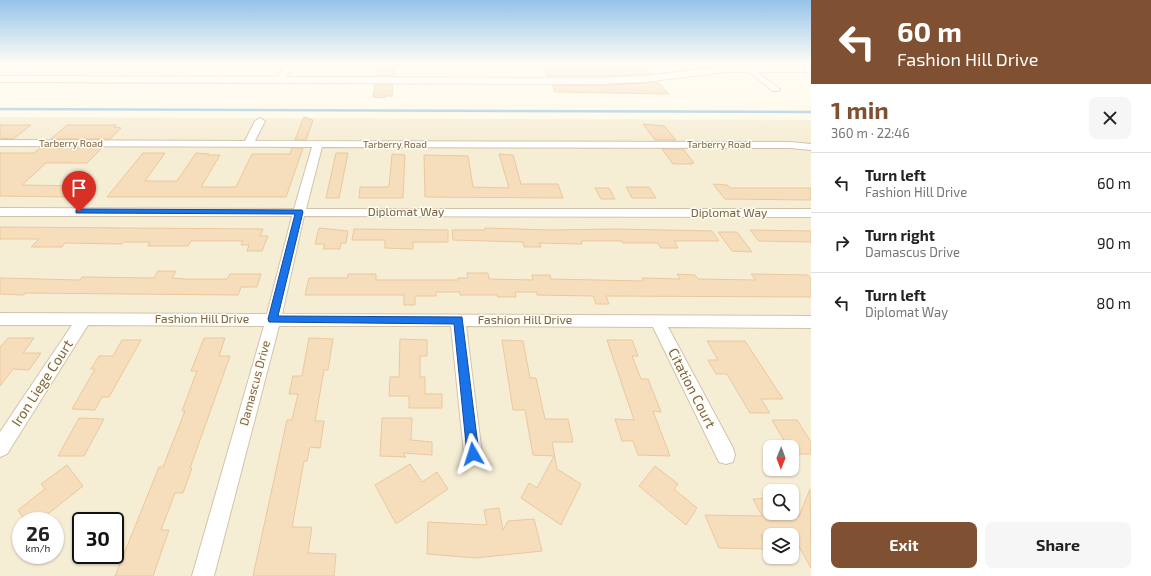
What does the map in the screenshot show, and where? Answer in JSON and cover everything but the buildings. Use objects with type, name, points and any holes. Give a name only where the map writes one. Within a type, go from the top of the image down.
[{"type":"street","points":[[248,143],[260,120]]},
{"type":"street","name":"Tarberry Road","points":[[0,142],[790,145],[811,147]]},
{"type":"street","name":"Damascus Drive","points":[[203,576],[273,319],[299,212],[318,143]]},
{"type":"street","name":"Diplomat Way","points":[[0,212],[811,213]]},
{"type":"street","name":"Fashion Hill Drive","points":[[0,319],[811,322]]},
{"type":"street","name":"Iron Liege Court","points":[[0,448],[84,319]]},
{"type":"street","points":[[458,320],[473,454]]},
{"type":"street","name":"Citation Court","points":[[657,321],[726,454]]},
{"type":"shaded area","points":[[0,117],[811,120],[811,576],[0,576]]},
{"type":"waterway","points":[[0,109],[811,112]]},
{"type":"route","points":[[79,212],[299,212],[273,319],[458,320],[473,454]]}]
